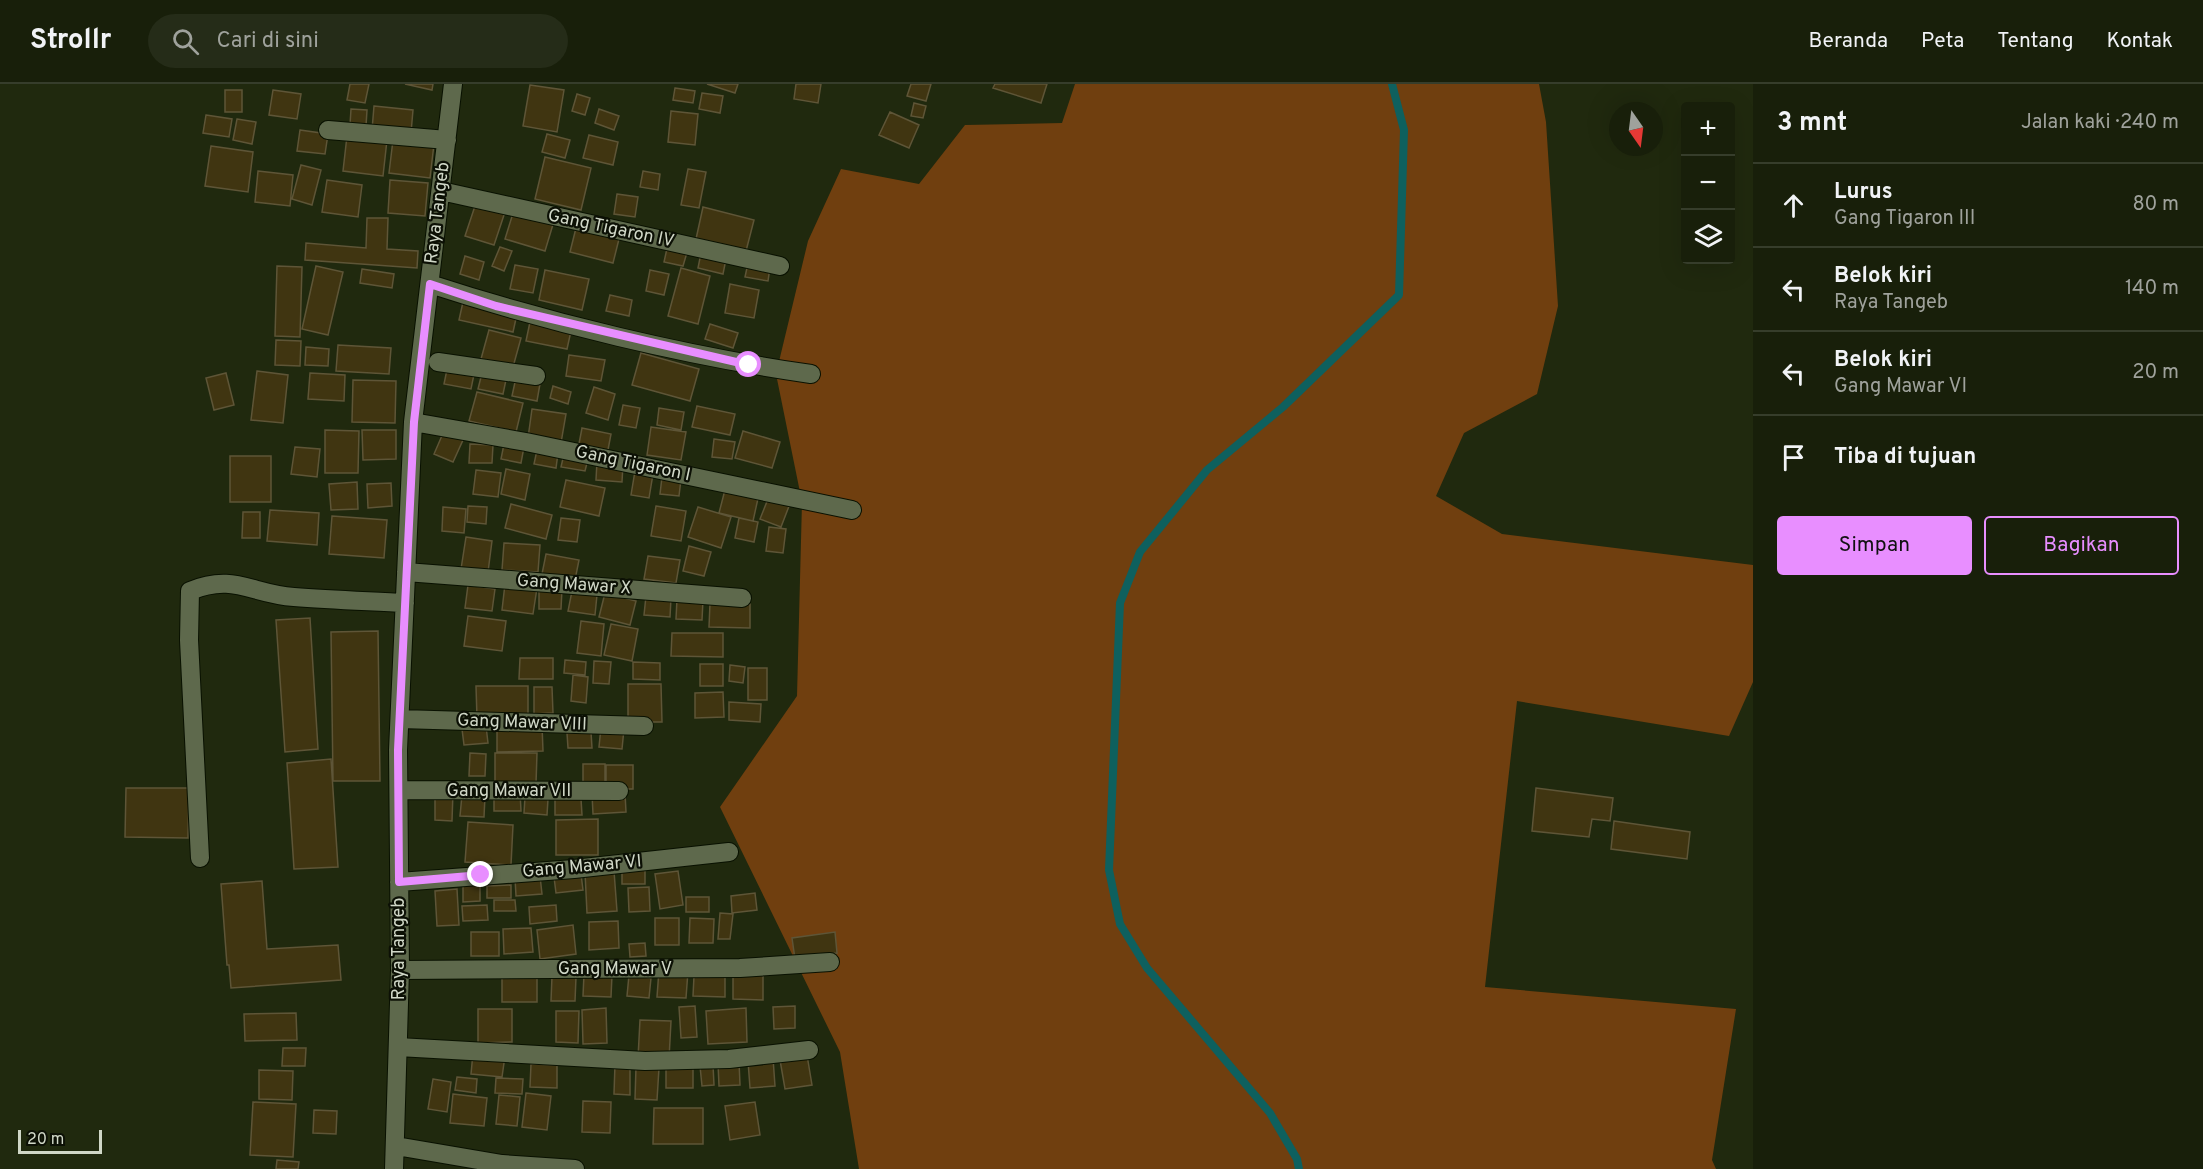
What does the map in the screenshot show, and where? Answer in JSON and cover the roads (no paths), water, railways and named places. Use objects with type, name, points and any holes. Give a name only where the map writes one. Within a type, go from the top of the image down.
[{"type":"street","name":"Raya Tangeb","points":[[394,1169],[400,970],[400,719],[414,422],[453,84]]},
{"type":"street","points":[[328,130],[447,140]]},
{"type":"street","name":"Gang Tigaron IV","points":[[441,191],[780,266]]},
{"type":"street","points":[[430,284],[496,306],[581,327],[749,365],[811,374]]},
{"type":"street","points":[[438,362],[536,375]]},
{"type":"street","name":"Gang Tigaron I","points":[[414,422],[852,510]]},
{"type":"street","name":"Gang Mawar X","points":[[406,572],[742,598]]},
{"type":"street","points":[[200,858],[189,640],[190,591],[228,583],[291,597],[405,603]]},
{"type":"street","name":"Gang Mawar VIII","points":[[400,719],[644,726]]},
{"type":"street","name":"Gang Mawar VII","points":[[399,790],[619,791]]},
{"type":"street","name":"Gang Mawar VI","points":[[399,882],[574,869],[729,852]]},
{"type":"street","name":"Gang Mawar V","points":[[400,970],[740,968],[830,962]]},
{"type":"street","points":[[398,1047],[645,1061],[729,1059],[809,1050]]},
{"type":"street","points":[[396,1146],[502,1164],[575,1169]]},
{"type":"waterway","points":[[1299,1169],[1297,1159],[1270,1113],[1147,968],[1120,924],[1109,870],[1120,603],[1140,552],[1207,470],[1283,407],[1399,295],[1404,130],[1392,84]]}]
